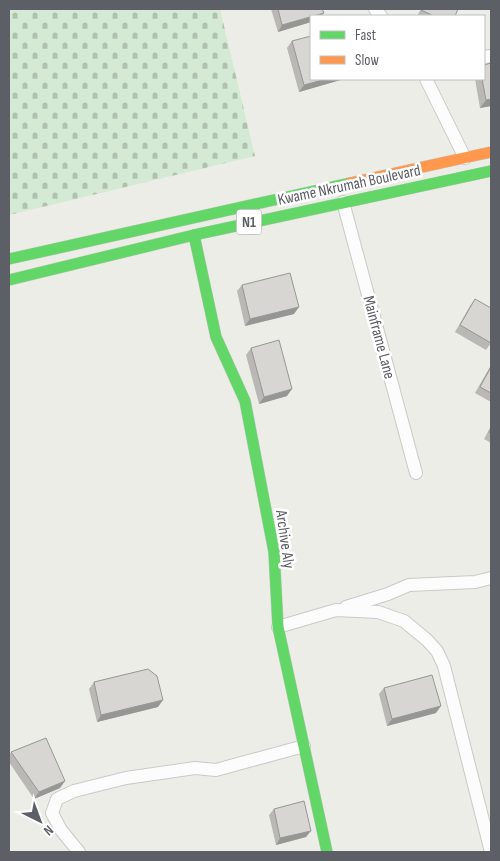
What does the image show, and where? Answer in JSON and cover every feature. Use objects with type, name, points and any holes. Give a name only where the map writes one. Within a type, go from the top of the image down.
[{"type":"main road","name":"Kwame Nkrumah Boulevard","points":[[9,258],[491,152]]},
{"type":"main road","name":"Kwame Nkrumah Boulevard","points":[[9,280],[194,235],[491,170]]},
{"type":"main road","name":"Archive Aly","points":[[194,235],[216,337],[245,401],[274,552],[278,627],[327,852]]},
{"type":"street","points":[[426,80],[465,158]]},
{"type":"street","name":"Mainframe Lane","points":[[343,202],[416,473]]},
{"type":"street","points":[[278,627],[388,594],[409,585],[475,582],[491,578]]},
{"type":"street","points":[[336,610],[378,612],[404,621],[428,640],[437,651],[444,666],[491,852]]},
{"type":"street","points":[[79,852],[61,830],[52,813],[57,799],[74,791],[126,778],[195,768],[216,770],[304,746]]},
{"type":"green space","points":[[9,9],[220,9],[255,156],[9,215]]},
{"type":"building","points":[[278,9],[322,9],[324,13],[310,15],[310,17],[282,25]]},
{"type":"building","points":[[458,9],[455,15],[432,15],[421,10]]},
{"type":"building","points":[[310,36],[310,80],[322,80],[304,85],[292,41]]},
{"type":"building","points":[[491,63],[491,99],[486,100],[482,80],[485,80],[485,65]]},
{"type":"building","points":[[290,273],[299,307],[250,319],[242,285]]},
{"type":"building","points":[[475,299],[491,308],[491,343],[460,325]]},
{"type":"building","points":[[279,340],[292,389],[264,397],[251,348]]},
{"type":"building","points":[[491,367],[491,393],[480,387]]},
{"type":"building","points":[[148,669],[157,676],[163,700],[101,715],[94,682]]},
{"type":"building","points":[[432,675],[441,706],[392,719],[384,688]]},
{"type":"building","points":[[46,738],[65,781],[39,792],[11,752]]},
{"type":"building","points":[[304,801],[311,831],[280,838],[274,809]]},
{"type":"traffic: fast","points":[[9,280],[194,235],[491,171]]},
{"type":"traffic: fast","points":[[9,259],[350,183]]},
{"type":"traffic: fast","points":[[194,235],[216,337],[245,401],[274,552],[278,627],[327,852]]},
{"type":"traffic: slow","points":[[350,183],[491,152]]}]
